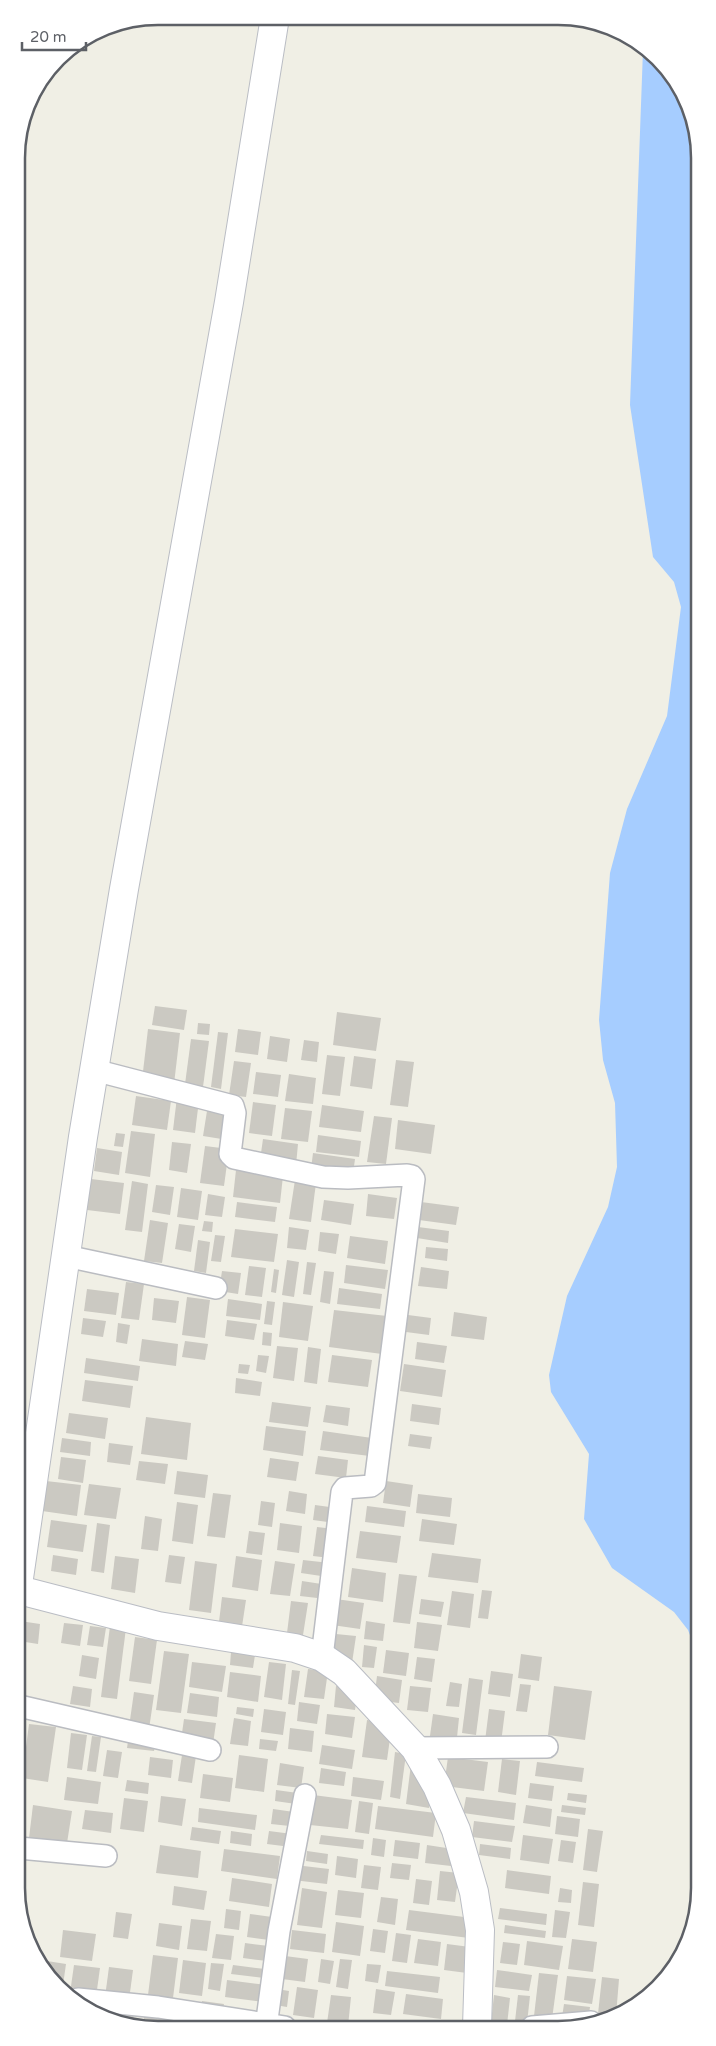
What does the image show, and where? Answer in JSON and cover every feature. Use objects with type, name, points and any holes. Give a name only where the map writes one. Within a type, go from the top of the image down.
[{"type":"street","points":[[25,1537],[94,1070],[229,302],[274,25]]},
{"type":"street","points":[[94,1070],[232,1105],[234,1113],[230,1154],[236,1158],[323,1177],[348,1178],[407,1175],[414,1177],[375,1483],[371,1486],[345,1488],[342,1492],[322,1657]]},
{"type":"street","points":[[66,1256],[216,1288]]},
{"type":"street","points":[[25,1592],[158,1626],[295,1648],[322,1657],[344,1672],[359,1686],[414,1748],[437,1786],[456,1830],[474,1892],[480,1930],[477,2021]]},
{"type":"street","points":[[25,1707],[210,1750]]},
{"type":"street","points":[[414,1748],[547,1747]]},
{"type":"street","points":[[273,2021],[279,1931],[305,1795]]},
{"type":"street","points":[[25,1849],[106,1856]]},
{"type":"street","points":[[87,2000],[158,2007],[243,2021]]},
{"type":"water","points":[[643,56],[663,77],[681,107],[690,141],[691,158],[691,1638],[688,1630],[674,1612],[612,1568],[584,1519],[589,1454],[551,1392],[549,1375],[567,1296],[608,1207],[617,1167],[615,1103],[603,1060],[599,1020],[610,873],[627,809],[667,716],[681,607],[674,582],[653,557],[630,405]]},
{"type":"building","points":[[155,1006],[187,1010],[184,1030],[152,1025]]},
{"type":"building","points":[[337,1012],[381,1018],[376,1051],[333,1045]]},
{"type":"building","points":[[198,1023],[210,1024],[209,1035],[197,1034]]},
{"type":"building","points":[[148,1029],[180,1033],[174,1084],[142,1080]]},
{"type":"building","points":[[238,1029],[261,1032],[258,1055],[235,1052]]},
{"type":"building","points":[[218,1032],[228,1033],[221,1089],[211,1087]]},
{"type":"building","points":[[270,1036],[290,1039],[287,1062],[267,1059]]},
{"type":"building","points":[[191,1039],[209,1041],[203,1087],[185,1084]]},
{"type":"building","points":[[304,1040],[319,1042],[317,1062],[301,1060]]},
{"type":"building","points":[[327,1055],[345,1057],[340,1096],[322,1094]]},
{"type":"building","points":[[354,1056],[376,1059],[372,1089],[350,1086]]},
{"type":"building","points":[[396,1060],[414,1062],[408,1107],[390,1105]]},
{"type":"building","points":[[234,1061],[251,1063],[246,1097],[229,1095]]},
{"type":"building","points":[[256,1072],[281,1075],[278,1097],[253,1094]]},
{"type":"building","points":[[289,1074],[316,1078],[313,1104],[285,1101]]},
{"type":"building","points":[[136,1096],[171,1101],[167,1130],[132,1125]]},
{"type":"building","points":[[177,1097],[199,1100],[195,1133],[173,1130]]},
{"type":"building","points":[[253,1102],[276,1105],[272,1136],[249,1133]]},
{"type":"building","points":[[322,1105],[364,1111],[361,1132],[319,1127]]},
{"type":"building","points":[[285,1108],[312,1111],[308,1142],[281,1139]]},
{"type":"building","points":[[207,1111],[232,1114],[228,1140],[203,1136]]},
{"type":"building","points":[[374,1116],[392,1118],[386,1164],[367,1162]]},
{"type":"building","points":[[398,1120],[435,1125],[431,1154],[395,1149]]},
{"type":"building","points":[[131,1131],[155,1134],[150,1177],[125,1173]]},
{"type":"building","points":[[116,1133],[125,1134],[123,1147],[114,1146]]},
{"type":"building","points":[[318,1135],[361,1141],[359,1157],[316,1152]]},
{"type":"building","points":[[263,1139],[298,1144],[296,1165],[260,1160]]},
{"type":"building","points":[[172,1142],[191,1144],[187,1173],[169,1170]]},
{"type":"building","points":[[205,1146],[229,1149],[224,1186],[200,1183]]},
{"type":"building","points":[[97,1148],[122,1152],[119,1175],[94,1171]]},
{"type":"building","points":[[313,1153],[355,1159],[353,1174],[311,1169]]},
{"type":"building","points":[[236,1170],[283,1176],[280,1203],[233,1197]]},
{"type":"building","points":[[91,1179],[124,1183],[120,1214],[87,1210]]},
{"type":"building","points":[[295,1180],[316,1183],[311,1222],[289,1219]]},
{"type":"building","points":[[132,1181],[148,1184],[142,1232],[125,1230]]},
{"type":"building","points":[[156,1185],[174,1187],[170,1215],[152,1212]]},
{"type":"building","points":[[181,1188],[202,1191],[198,1220],[177,1217]]},
{"type":"building","points":[[208,1194],[225,1197],[222,1217],[205,1215]]},
{"type":"building","points":[[368,1194],[397,1198],[394,1219],[366,1216]]},
{"type":"building","points":[[324,1200],[354,1204],[351,1225],[321,1220]]},
{"type":"building","points":[[237,1202],[277,1207],[275,1222],[235,1217]]},
{"type":"building","points":[[421,1202],[459,1207],[456,1225],[419,1220]]},
{"type":"building","points":[[150,1220],[168,1223],[162,1263],[144,1261]]},
{"type":"building","points":[[204,1221],[213,1222],[212,1232],[202,1231]]},
{"type":"building","points":[[179,1224],[195,1226],[191,1252],[175,1249]]},
{"type":"building","points":[[289,1227],[309,1230],[306,1250],[287,1248]]},
{"type":"building","points":[[418,1227],[449,1231],[448,1243],[417,1238]]},
{"type":"building","points":[[235,1229],[278,1234],[274,1262],[231,1257]]},
{"type":"building","points":[[320,1232],[339,1234],[336,1254],[318,1251]]},
{"type":"building","points":[[215,1235],[225,1236],[221,1262],[211,1261]]},
{"type":"building","points":[[350,1236],[388,1241],[385,1264],[347,1258]]},
{"type":"building","points":[[198,1240],[210,1242],[206,1273],[194,1271]]},
{"type":"building","points":[[426,1247],[448,1249],[447,1261],[425,1258]]},
{"type":"building","points":[[287,1260],[299,1262],[294,1297],[282,1295]]},
{"type":"building","points":[[307,1262],[316,1263],[311,1295],[303,1294]]},
{"type":"building","points":[[346,1265],[388,1270],[385,1289],[344,1283]]},
{"type":"building","points":[[249,1266],[266,1268],[262,1297],[245,1295]]},
{"type":"building","points":[[421,1267],[449,1271],[447,1289],[418,1286]]},
{"type":"building","points":[[274,1269],[279,1270],[276,1293],[271,1292]]},
{"type":"building","points":[[222,1271],[241,1273],[238,1294],[219,1291]]},
{"type":"building","points":[[324,1271],[334,1272],[330,1304],[320,1302]]},
{"type":"building","points":[[126,1282],[144,1284],[139,1320],[121,1318]]},
{"type":"building","points":[[339,1288],[382,1294],[380,1309],[337,1304]]},
{"type":"building","points":[[87,1289],[119,1293],[116,1315],[84,1311]]},
{"type":"building","points":[[187,1297],[210,1300],[205,1338],[182,1335]]},
{"type":"building","points":[[154,1298],[179,1301],[176,1323],[152,1320]]},
{"type":"building","points":[[228,1299],[262,1304],[260,1320],[226,1316]]},
{"type":"building","points":[[267,1301],[275,1302],[272,1325],[264,1324]]},
{"type":"building","points":[[283,1302],[313,1306],[308,1341],[279,1337]]},
{"type":"building","points":[[334,1310],[387,1316],[382,1354],[329,1347]]},
{"type":"building","points":[[454,1312],[487,1317],[484,1340],[451,1336]]},
{"type":"building","points":[[408,1315],[431,1318],[429,1335],[406,1332]]},
{"type":"building","points":[[83,1318],[106,1321],[103,1337],[81,1334]]},
{"type":"building","points":[[227,1320],[257,1324],[254,1340],[225,1336]]},
{"type":"building","points":[[118,1323],[130,1325],[127,1344],[116,1342]]},
{"type":"building","points":[[263,1332],[272,1333],[271,1346],[262,1345]]},
{"type":"building","points":[[142,1339],[178,1344],[176,1366],[139,1361]]},
{"type":"building","points":[[185,1341],[208,1344],[205,1360],[182,1357]]},
{"type":"building","points":[[417,1342],[447,1346],[444,1363],[415,1359]]},
{"type":"building","points":[[277,1346],[298,1348],[294,1381],[273,1378]]},
{"type":"building","points":[[308,1347],[321,1349],[317,1384],[304,1382]]},
{"type":"building","points":[[258,1355],[269,1356],[266,1373],[256,1371]]},
{"type":"building","points":[[332,1355],[372,1360],[368,1387],[328,1382]]},
{"type":"building","points":[[86,1358],[140,1366],[138,1381],[84,1373]]},
{"type":"building","points":[[239,1364],[250,1365],[248,1374],[238,1373]]},
{"type":"building","points":[[404,1364],[446,1370],[442,1397],[400,1391]]},
{"type":"building","points":[[236,1378],[262,1382],[260,1396],[235,1393]]},
{"type":"building","points":[[85,1380],[133,1386],[130,1408],[82,1401]]},
{"type":"building","points":[[272,1402],[311,1407],[308,1427],[269,1422]]},
{"type":"building","points":[[412,1404],[441,1408],[439,1425],[410,1421]]},
{"type":"building","points":[[326,1405],[350,1408],[348,1426],[323,1422]]},
{"type":"building","points":[[69,1413],[108,1418],[105,1439],[66,1433]]},
{"type":"building","points":[[146,1417],[191,1423],[187,1460],[141,1454]]},
{"type":"building","points":[[266,1426],[306,1431],[303,1456],[263,1450]]},
{"type":"building","points":[[323,1431],[372,1438],[370,1456],[320,1450]]},
{"type":"building","points":[[410,1434],[432,1437],[430,1449],[408,1446]]},
{"type":"building","points":[[62,1438],[91,1442],[90,1456],[60,1452]]},
{"type":"building","points":[[109,1443],[133,1446],[130,1465],[107,1462]]},
{"type":"building","points":[[318,1456],[348,1460],[346,1478],[315,1474]]},
{"type":"building","points":[[61,1457],[86,1460],[83,1483],[58,1479]]},
{"type":"building","points":[[270,1458],[299,1462],[296,1481],[267,1477]]},
{"type":"building","points":[[139,1461],[168,1464],[165,1484],[136,1480]]},
{"type":"building","points":[[177,1471],[208,1475],[205,1498],[174,1494]]},
{"type":"building","points":[[46,1481],[81,1485],[77,1516],[42,1511]]},
{"type":"building","points":[[386,1481],[413,1485],[410,1507],[383,1503]]},
{"type":"building","points":[[89,1484],[121,1488],[116,1519],[84,1515]]},
{"type":"building","points":[[289,1491],[307,1494],[305,1514],[286,1511]]},
{"type":"building","points":[[213,1493],[231,1495],[225,1538],[207,1536]]},
{"type":"building","points":[[418,1494],[452,1498],[450,1517],[416,1513]]},
{"type":"building","points":[[261,1501],[275,1503],[272,1527],[258,1525]]},
{"type":"building","points":[[177,1502],[198,1505],[193,1544],[172,1541]]},
{"type":"building","points":[[315,1505],[337,1508],[335,1523],[313,1520]]},
{"type":"building","points":[[367,1506],[406,1511],[404,1527],[365,1522]]},
{"type":"building","points":[[145,1516],[162,1519],[158,1551],[141,1549]]},
{"type":"building","points":[[422,1519],[457,1524],[454,1545],[419,1541]]},
{"type":"building","points":[[51,1520],[87,1525],[83,1552],[47,1547]]},
{"type":"building","points":[[97,1523],[110,1525],[104,1573],[91,1571]]},
{"type":"building","points":[[280,1523],[302,1526],[299,1553],[277,1550]]},
{"type":"building","points":[[317,1527],[334,1529],[330,1558],[313,1556]]},
{"type":"building","points":[[249,1531],[265,1533],[262,1555],[246,1553]]},
{"type":"building","points":[[360,1531],[401,1536],[397,1563],[356,1558]]},
{"type":"building","points":[[432,1553],[481,1559],[478,1583],[428,1577]]},
{"type":"building","points":[[53,1555],[78,1559],[76,1575],[51,1571]]},
{"type":"building","points":[[169,1555],[185,1557],[181,1584],[165,1582]]},
{"type":"building","points":[[115,1556],[139,1559],[135,1593],[111,1589]]},
{"type":"building","points":[[236,1556],[262,1560],[258,1591],[232,1587]]},
{"type":"building","points":[[303,1560],[330,1563],[328,1577],[301,1573]]},
{"type":"building","points":[[195,1561],[217,1564],[211,1613],[189,1610]]},
{"type":"building","points":[[275,1561],[295,1564],[290,1596],[270,1594]]},
{"type":"building","points":[[352,1568],[386,1573],[383,1602],[348,1597]]},
{"type":"building","points":[[399,1574],[417,1576],[410,1624],[393,1622]]},
{"type":"building","points":[[302,1581],[328,1585],[326,1599],[300,1596]]},
{"type":"building","points":[[482,1590],[492,1591],[488,1619],[478,1618]]},
{"type":"building","points":[[452,1591],[474,1594],[470,1628],[447,1625]]},
{"type":"building","points":[[222,1597],[246,1600],[241,1633],[218,1630]]},
{"type":"building","points":[[336,1599],[364,1603],[360,1629],[332,1625]]},
{"type":"building","points":[[421,1599],[444,1602],[441,1617],[419,1614]]},
{"type":"building","points":[[291,1601],[308,1603],[303,1635],[287,1633]]},
{"type":"building","points":[[366,1621],[385,1624],[383,1641],[364,1639]]},
{"type":"building","points":[[25,1622],[40,1624],[38,1644],[25,1642]]},
{"type":"building","points":[[417,1622],[442,1625],[438,1651],[414,1648]]},
{"type":"building","points":[[64,1623],[83,1625],[80,1646],[61,1643]]},
{"type":"building","points":[[90,1626],[106,1628],[103,1647],[87,1645]]},
{"type":"building","points":[[110,1626],[126,1628],[117,1699],[101,1697]]},
{"type":"building","points":[[336,1634],[356,1636],[352,1663],[333,1661]]},
{"type":"building","points":[[135,1637],[157,1640],[151,1684],[129,1681]]},
{"type":"building","points":[[364,1645],[377,1647],[374,1668],[362,1667]]},
{"type":"building","points":[[386,1650],[409,1653],[406,1676],[383,1673]]},
{"type":"building","points":[[164,1651],[189,1654],[181,1713],[156,1710]]},
{"type":"building","points":[[231,1652],[255,1655],[253,1668],[230,1665]]},
{"type":"building","points":[[521,1654],[542,1657],[539,1681],[518,1678]]},
{"type":"building","points":[[82,1655],[99,1658],[96,1679],[79,1676]]},
{"type":"building","points":[[417,1657],[435,1659],[432,1682],[414,1679]]},
{"type":"building","points":[[192,1662],[226,1666],[222,1692],[189,1687]]},
{"type":"building","points":[[269,1662],[286,1664],[282,1700],[264,1697]]},
{"type":"building","points":[[308,1669],[328,1671],[324,1699],[304,1697]]},
{"type":"building","points":[[292,1670],[300,1671],[295,1705],[288,1704]]},
{"type":"building","points":[[491,1671],[513,1674],[510,1697],[488,1694]]},
{"type":"building","points":[[230,1672],[261,1676],[258,1702],[227,1697]]},
{"type":"building","points":[[377,1676],[402,1680],[399,1703],[374,1700]]},
{"type":"building","points":[[469,1678],[483,1680],[476,1735],[462,1733]]},
{"type":"building","points":[[450,1682],[462,1684],[459,1707],[446,1706]]},
{"type":"building","points":[[520,1684],[531,1685],[527,1712],[516,1711]]},
{"type":"building","points":[[73,1686],[92,1689],[90,1707],[70,1704]]},
{"type":"building","points":[[336,1686],[358,1689],[355,1710],[334,1707]]},
{"type":"building","points":[[410,1686],[431,1688],[428,1712],[407,1710]]},
{"type":"building","points":[[554,1686],[592,1691],[585,1740],[548,1735]]},
{"type":"building","points":[[134,1692],[154,1695],[149,1729],[129,1727]]},
{"type":"building","points":[[190,1693],[219,1697],[217,1717],[187,1713]]},
{"type":"building","points":[[299,1702],[320,1705],[317,1724],[297,1721]]},
{"type":"building","points":[[237,1707],[254,1709],[253,1717],[236,1714]]},
{"type":"building","points":[[264,1709],[286,1712],[283,1735],[261,1732]]},
{"type":"building","points":[[489,1709],[505,1711],[501,1743],[485,1741]]},
{"type":"building","points":[[327,1714],[355,1717],[352,1738],[325,1734]]},
{"type":"building","points":[[433,1714],[459,1718],[456,1747],[429,1743]]},
{"type":"building","points":[[234,1718],[251,1721],[248,1746],[230,1744]]},
{"type":"building","points":[[184,1719],[216,1723],[213,1744],[181,1740]]},
{"type":"building","points":[[367,1720],[392,1724],[387,1760],[362,1757]]},
{"type":"building","points":[[29,1724],[56,1727],[48,1782],[25,1778],[25,1755]]},
{"type":"building","points":[[290,1728],[314,1731],[312,1752],[288,1749]]},
{"type":"building","points":[[71,1733],[87,1735],[82,1770],[67,1768]]},
{"type":"building","points":[[129,1735],[156,1739],[154,1751],[127,1748]]},
{"type":"building","points":[[92,1736],[101,1737],[96,1772],[87,1771]]},
{"type":"building","points":[[260,1739],[278,1741],[276,1751],[259,1749]]},
{"type":"building","points":[[322,1745],[355,1750],[352,1769],[319,1764]]},
{"type":"building","points":[[107,1750],[122,1752],[118,1778],[103,1776]]},
{"type":"building","points":[[395,1752],[406,1754],[400,1799],[390,1797]]},
{"type":"building","points":[[182,1755],[196,1756],[192,1783],[178,1781]]},
{"type":"building","points":[[239,1755],[268,1759],[264,1792],[235,1788]]},
{"type":"building","points":[[150,1757],[173,1760],[171,1778],[148,1775]]},
{"type":"building","points":[[448,1757],[488,1762],[484,1791],[444,1786]]},
{"type":"building","points":[[502,1759],[520,1761],[516,1795],[498,1792]]},
{"type":"building","points":[[537,1762],[584,1768],[582,1782],[535,1776]]},
{"type":"building","points":[[280,1763],[304,1767],[301,1788],[277,1785]]},
{"type":"building","points":[[411,1764],[435,1767],[429,1808],[406,1804]]},
{"type":"building","points":[[321,1768],[346,1772],[344,1786],[319,1783]]},
{"type":"building","points":[[203,1774],[233,1778],[230,1802],[200,1798]]},
{"type":"building","points":[[67,1777],[101,1782],[98,1804],[64,1800]]},
{"type":"building","points":[[353,1777],[384,1781],[381,1800],[351,1796]]},
{"type":"building","points":[[127,1780],[149,1783],[148,1794],[125,1791]]},
{"type":"building","points":[[530,1783],[554,1786],[552,1801],[528,1798]]},
{"type":"building","points":[[276,1790],[305,1794],[303,1805],[275,1801]]},
{"type":"building","points":[[568,1793],[587,1795],[586,1803],[567,1800]]},
{"type":"building","points":[[313,1795],[352,1800],[348,1829],[310,1825]]},
{"type":"building","points":[[161,1796],[186,1799],[182,1826],[158,1822]]},
{"type":"building","points":[[466,1797],[516,1803],[514,1820],[463,1813]]},
{"type":"building","points":[[124,1798],[148,1801],[144,1832],[120,1829]]},
{"type":"building","points":[[359,1801],[373,1803],[369,1834],[355,1832]]},
{"type":"building","points":[[33,1805],[72,1811],[67,1843],[29,1838]]},
{"type":"building","points":[[526,1805],[552,1809],[550,1827],[523,1823]]},
{"type":"building","points":[[562,1805],[586,1808],[585,1815],[561,1812]]},
{"type":"building","points":[[378,1806],[436,1813],[433,1837],[375,1829]]},
{"type":"building","points":[[199,1808],[257,1815],[255,1830],[198,1822]]},
{"type":"building","points":[[273,1809],[301,1813],[299,1827],[271,1824]]},
{"type":"building","points":[[85,1810],[113,1813],[111,1833],[82,1829]]},
{"type":"building","points":[[557,1816],[580,1819],[578,1837],[555,1834]]},
{"type":"building","points":[[474,1821],[515,1826],[512,1842],[472,1837]]},
{"type":"building","points":[[192,1827],[221,1831],[219,1844],[190,1840]]},
{"type":"building","points":[[588,1829],[603,1831],[597,1872],[583,1870]]},
{"type":"building","points":[[231,1831],[252,1834],[251,1846],[230,1843]]},
{"type":"building","points":[[269,1831],[292,1834],[291,1847],[267,1844]]},
{"type":"building","points":[[321,1835],[364,1840],[363,1849],[319,1844]]},
{"type":"building","points":[[523,1835],[553,1839],[549,1864],[520,1860]]},
{"type":"building","points":[[373,1838],[386,1840],[384,1857],[371,1855]]},
{"type":"building","points":[[395,1840],[420,1843],[418,1859],[393,1856]]},
{"type":"building","points":[[561,1840],[576,1842],[573,1863],[558,1861]]},
{"type":"building","points":[[480,1844],[511,1848],[510,1859],[479,1855]]},
{"type":"building","points":[[160,1845],[201,1851],[198,1878],[156,1873]]},
{"type":"building","points":[[427,1845],[453,1849],[451,1866],[425,1863]]},
{"type":"building","points":[[224,1849],[280,1856],[277,1879],[221,1871]]},
{"type":"building","points":[[307,1851],[328,1854],[327,1864],[306,1861]]},
{"type":"building","points":[[337,1856],[358,1859],[356,1878],[335,1875]]},
{"type":"building","points":[[392,1863],[411,1865],[409,1880],[390,1878]]},
{"type":"building","points":[[295,1865],[329,1869],[327,1884],[293,1880]]},
{"type":"building","points":[[364,1865],[381,1867],[378,1890],[361,1888]]},
{"type":"building","points":[[507,1870],[551,1876],[549,1894],[505,1888]]},
{"type":"building","points":[[440,1871],[459,1873],[455,1902],[437,1900]]},
{"type":"building","points":[[232,1878],[272,1884],[269,1907],[229,1901]]},
{"type":"building","points":[[416,1879],[432,1881],[429,1905],[413,1903]]},
{"type":"building","points":[[583,1882],[599,1884],[594,1927],[578,1925]]},
{"type":"building","points":[[174,1886],[207,1891],[204,1910],[172,1905]]},
{"type":"building","points":[[302,1888],[327,1892],[322,1928],[297,1925]]},
{"type":"building","points":[[560,1888],[572,1890],[571,1903],[558,1902]]},
{"type":"building","points":[[338,1890],[364,1893],[361,1918],[335,1915]]},
{"type":"building","points":[[381,1897],[398,1899],[395,1925],[377,1922]]},
{"type":"building","points":[[500,1908],[547,1914],[546,1925],[498,1919]]},
{"type":"building","points":[[226,1909],[241,1911],[239,1930],[224,1928]]},
{"type":"building","points":[[409,1910],[472,1918],[469,1938],[406,1930]]},
{"type":"building","points":[[555,1910],[570,1912],[566,1938],[552,1937]]},
{"type":"building","points":[[116,1912],[132,1914],[128,1939],[113,1937]]},
{"type":"building","points":[[250,1914],[272,1917],[269,1940],[247,1937]]},
{"type":"building","points":[[191,1919],[211,1921],[207,1951],[187,1949]]},
{"type":"building","points":[[336,1922],[364,1926],[360,1956],[332,1952]]},
{"type":"building","points":[[159,1923],[182,1926],[179,1950],[156,1946]]},
{"type":"building","points":[[505,1925],[546,1931],[545,1938],[504,1933]]},
{"type":"building","points":[[373,1929],[388,1931],[385,1953],[370,1951]]},
{"type":"building","points":[[63,1930],[96,1934],[92,1961],[60,1957]]},
{"type":"building","points":[[292,1930],[326,1934],[324,1953],[290,1949]]},
{"type":"building","points":[[396,1933],[411,1935],[407,1963],[392,1961]]},
{"type":"building","points":[[216,1934],[234,1936],[231,1960],[212,1958]]},
{"type":"building","points":[[418,1939],[441,1942],[438,1966],[414,1963]]},
{"type":"building","points":[[572,1939],[597,1942],[593,1972],[568,1969]]},
{"type":"building","points":[[527,1941],[563,1946],[559,1970],[524,1965]]},
{"type":"building","points":[[503,1942],[520,1944],[517,1965],[500,1963]]},
{"type":"building","points":[[245,1943],[269,1946],[267,1961],[243,1958]]},
{"type":"building","points":[[447,1944],[470,1947],[467,1973],[444,1970]]},
{"type":"building","points":[[153,1955],[178,1958],[173,1998],[148,1995]]},
{"type":"building","points":[[285,1956],[308,1959],[305,1982],[282,1979]]},
{"type":"building","points":[[321,1959],[334,1961],[330,1984],[318,1982]]},
{"type":"building","points":[[340,1959],[352,1960],[348,1989],[336,1987]]},
{"type":"building","points":[[183,1960],[206,1963],[202,1996],[179,1993]]},
{"type":"building","points":[[47,1962],[66,1964],[64,1981],[53,1969]]},
{"type":"building","points":[[211,1963],[224,1964],[220,1991],[208,1989]]},
{"type":"building","points":[[367,1964],[381,1965],[378,1983],[365,1981]]},
{"type":"building","points":[[74,1965],[100,1968],[96,1997],[79,1994],[71,1988]]},
{"type":"building","points":[[233,1965],[265,1969],[264,1978],[231,1974]]},
{"type":"building","points":[[109,1967],[133,1970],[129,2000],[105,1997]]},
{"type":"building","points":[[497,1970],[532,1975],[529,1991],[495,1987]]},
{"type":"building","points":[[387,1971],[440,1977],[438,1993],[385,1986]]},
{"type":"building","points":[[539,1973],[558,1975],[552,2019],[534,2016]]},
{"type":"building","points":[[567,1976],[596,1979],[592,2004],[564,2000]]},
{"type":"building","points":[[602,1977],[619,1979],[617,2007],[598,2015]]},
{"type":"building","points":[[227,1980],[267,1985],[264,2002],[225,1997]]},
{"type":"building","points":[[297,1987],[318,1990],[314,2018],[293,2015]]},
{"type":"building","points":[[277,1989],[289,1991],[287,2007],[275,2005]]},
{"type":"building","points":[[376,1989],[395,1992],[391,2015],[373,2013]]},
{"type":"building","points":[[406,1994],[443,1999],[441,2019],[403,2014]]},
{"type":"building","points":[[331,1995],[351,1997],[349,2021],[327,2021]]},
{"type":"building","points":[[494,1995],[510,1998],[507,2021],[491,2021]]},
{"type":"building","points":[[518,1995],[530,1996],[527,2021],[515,2021]]},
{"type":"building","points":[[202,2001],[224,2004],[222,2013],[201,2010]]},
{"type":"building","points":[[564,2004],[590,2007],[588,2017],[579,2019],[562,2017]]},
{"type":"building","points":[[108,2009],[134,2013],[133,2018],[115,2014],[108,2011]]},
{"type":"building","points":[[144,2017],[176,2021],[158,2021],[144,2020]]}]
